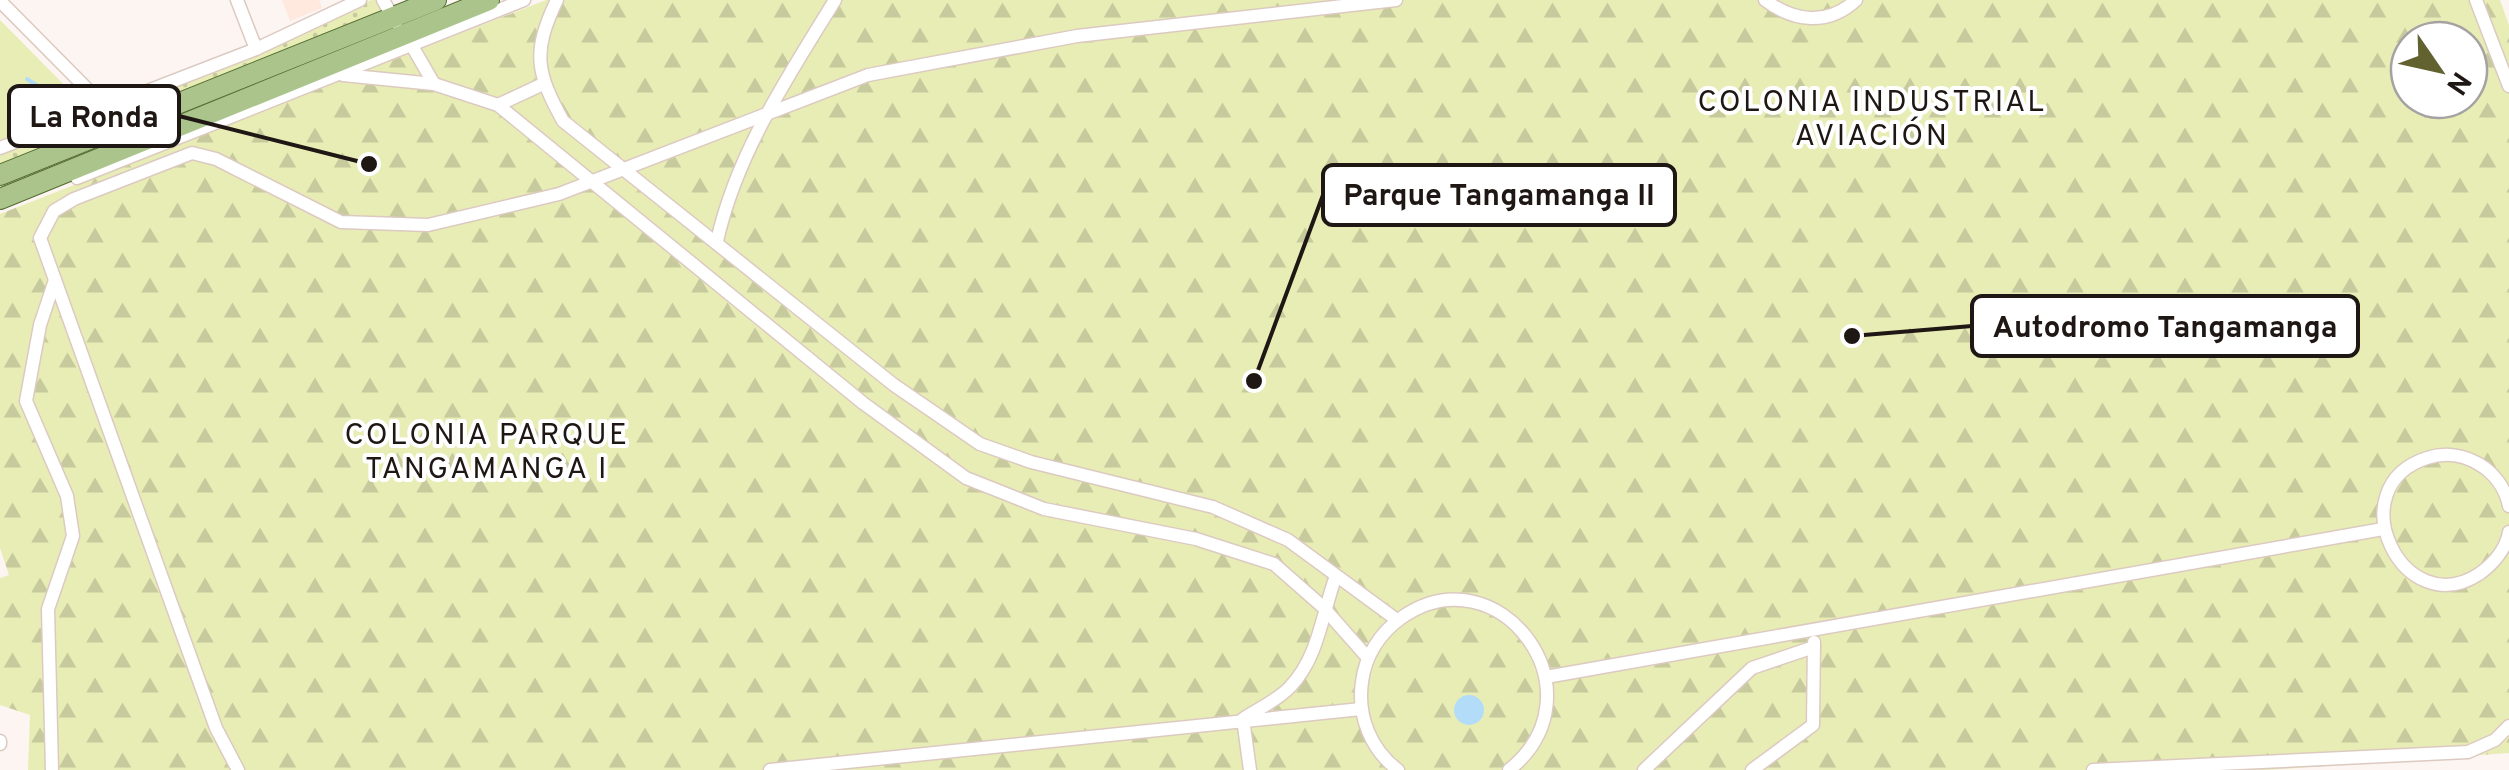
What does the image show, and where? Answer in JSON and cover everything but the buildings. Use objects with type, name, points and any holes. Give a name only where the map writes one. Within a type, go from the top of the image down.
[{"type":"main road","points":[[0,198],[127,153],[303,82],[436,0]]},
{"type":"main road","points":[[0,175],[398,24],[489,0]]},
{"type":"street","points":[[237,0],[256,50]]},
{"type":"street","points":[[0,148],[256,50],[360,0]]},
{"type":"street","points":[[343,74],[398,24],[524,0]]},
{"type":"street","points":[[557,0],[545,25],[539,55],[542,84],[563,121],[894,385],[980,444],[1031,462],[1213,507],[1288,540],[1397,620]]},
{"type":"street","points":[[716,241],[725,205],[764,115],[835,0]]},
{"type":"street","points":[[238,770],[216,728],[40,238],[54,211],[74,199],[192,153],[216,159],[341,222],[428,224],[559,194],[868,74],[1077,36],[1396,0]]},
{"type":"street","points":[[1766,0],[1780,11],[1815,20],[1835,15],[1856,0]]},
{"type":"street","points":[[2476,0],[2509,86]]},
{"type":"street","points":[[0,1],[106,108]]},
{"type":"street","points":[[398,24],[434,84]]},
{"type":"street","points":[[303,82],[343,74],[434,84],[498,104],[863,403],[966,478],[1044,508],[1196,538],[1274,564],[1324,607],[1368,658]]},
{"type":"street","points":[[498,104],[542,84]]},
{"type":"street","points":[[0,207],[127,153]]},
{"type":"street","points":[[52,770],[48,610],[73,536],[67,496],[26,401],[40,325],[55,280]]},
{"type":"street","points":[[2509,506],[2496,476],[2478,462],[2448,454],[2426,458],[2407,469],[2392,486],[2384,506],[2383,529],[2393,555],[2409,571],[2428,581],[2451,583],[2472,578],[2491,566],[2509,532]]},
{"type":"street","points":[[1546,677],[2383,529]]},
{"type":"street","points":[[1243,719],[1290,688],[1316,648],[1324,607],[1336,576]]},
{"type":"street","points":[[1398,770],[1378,750],[1367,730],[1362,709],[1363,674],[1368,658],[1385,631],[1410,612],[1440,602],[1465,601],[1490,607],[1511,620],[1529,637],[1546,677],[1544,722],[1535,742],[1509,770]]},
{"type":"street","points":[[1752,770],[1813,725],[1814,630]]},
{"type":"street","points":[[1644,770],[1752,668],[1814,646]]},
{"type":"street","points":[[770,770],[1362,709]]},
{"type":"street","points":[[1243,719],[1250,770]]},
{"type":"street","points":[[2093,770],[2468,752],[2495,740],[2509,726]]},
{"type":"shaded area","points":[[282,0],[319,0],[322,8],[290,21]]},
{"type":"green space","points":[[376,0],[382,11],[0,174],[0,152]]},
{"type":"green space","points":[[546,0],[2500,0],[2509,25],[2509,753],[2268,770],[28,770],[30,715],[0,705],[0,578],[9,575],[0,548],[0,214]]},
{"type":"green space","points":[[0,20],[83,104],[0,142]]},
{"type":"water","points":[[1469,695],[1480,699],[1484,710],[1480,721],[1469,725],[1458,721],[1454,710],[1458,699]]},
{"type":"waterway","points":[[27,79],[41,88],[41,106]]},
{"type":"place","name":"La Ronda","points":[[369,164]]},
{"type":"place","name":"Autodromo Tangamanga","points":[[1852,336]]},
{"type":"place","name":"Parque Tangamanga II","points":[[1254,381]]},
{"type":"district","name":"COLONIA INDUSTRIAL AVIACIÓN","points":[[1872,118]]},
{"type":"district","name":"COLONIA PARQUE TANGAMANGA I","points":[[487,451]]}]
